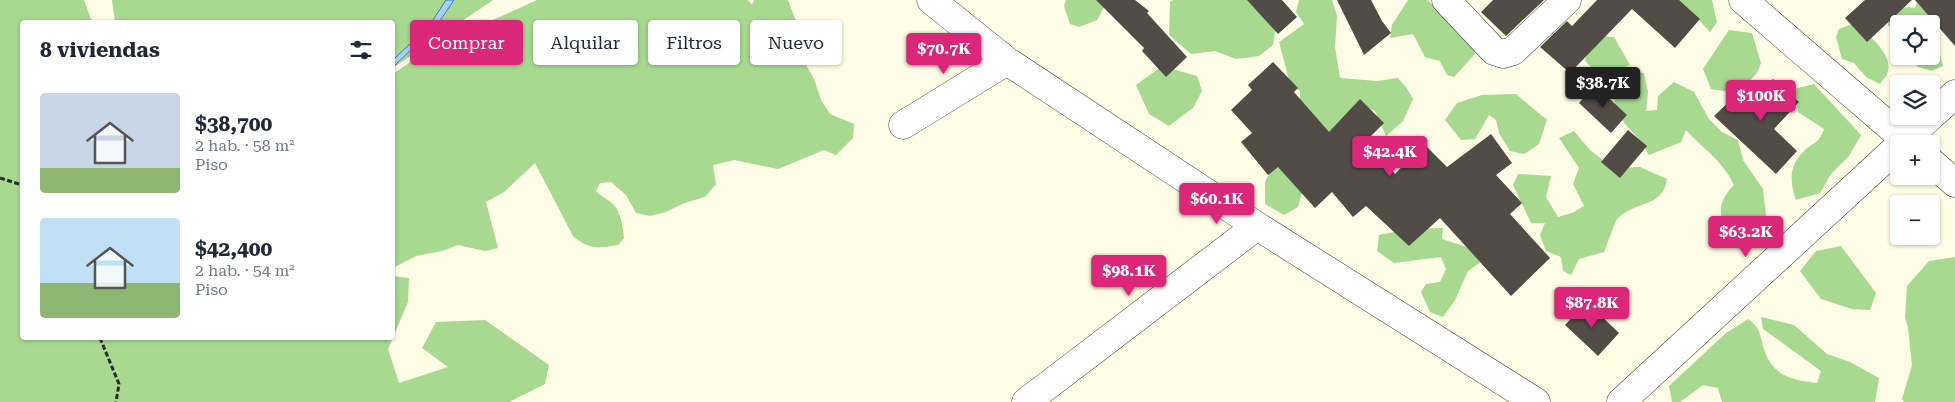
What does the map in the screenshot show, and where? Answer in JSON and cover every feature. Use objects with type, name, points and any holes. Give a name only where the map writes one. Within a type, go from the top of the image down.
[{"type":"street","points":[[931,0],[1007,61],[1257,226],[1536,402]]},
{"type":"street","points":[[1446,0],[1494,52],[1503,54],[1513,50],[1567,0]]},
{"type":"street","points":[[1743,0],[1895,135]]},
{"type":"street","points":[[903,125],[1007,61]]},
{"type":"street","points":[[1940,108],[1955,94]]},
{"type":"street","points":[[1912,135],[1922,125]]},
{"type":"street","points":[[1621,402],[1890,156]]},
{"type":"street","points":[[1940,170],[1955,182]]},
{"type":"street","points":[[1026,402],[1257,226]]},
{"type":"path","points":[[0,178],[20,184]]},
{"type":"path","points":[[101,340],[119,384],[116,402]]},
{"type":"green space","points":[[0,0],[84,0],[91,20],[20,20],[20,340],[392,340],[388,349],[399,383],[448,367],[422,348],[436,322],[485,320],[549,365],[545,384],[509,402],[0,402]]},
{"type":"green space","points":[[112,0],[493,0],[464,20],[410,20],[410,56],[395,67],[395,20],[115,20]]},
{"type":"green space","points":[[537,0],[748,0],[752,5],[754,0],[788,0],[796,20],[750,20],[750,65],[806,65],[814,79],[821,100],[830,114],[854,124],[853,138],[836,155],[824,150],[778,169],[734,160],[713,165],[716,184],[705,197],[650,216],[636,213],[626,195],[611,182],[600,183],[596,191],[617,209],[624,238],[618,245],[605,247],[589,246],[573,236],[535,163],[504,192],[486,202],[498,248],[485,251],[458,245],[442,251],[416,256],[395,267],[395,73],[410,62],[410,65],[523,65],[523,20],[493,20]]},
{"type":"green space","points":[[1066,0],[1108,0],[1097,20],[1079,27],[1070,24],[1064,6]]},
{"type":"green space","points":[[1173,0],[1253,0],[1251,3],[1275,31],[1273,45],[1259,56],[1236,59],[1215,51],[1191,54],[1169,35],[1170,2]]},
{"type":"green space","points":[[1299,0],[1332,0],[1337,16],[1335,47],[1340,78],[1377,81],[1398,78],[1406,87],[1413,99],[1403,121],[1386,136],[1375,111],[1359,104],[1351,150],[1300,119],[1300,91],[1290,84],[1279,42],[1304,24],[1296,12]]},
{"type":"green space","points":[[1408,0],[1427,0],[1453,14],[1473,35],[1475,54],[1454,77],[1447,75],[1440,61],[1425,57],[1413,34],[1390,38],[1392,25]]},
{"type":"green space","points":[[1671,0],[1712,0],[1717,22],[1710,32],[1689,9]]},
{"type":"green space","points":[[1917,2],[1928,15],[1890,15],[1890,27],[1888,25],[1888,11],[1908,7],[1915,8]]},
{"type":"green space","points":[[1854,23],[1884,52],[1889,67],[1887,74],[1880,84],[1866,77],[1854,63],[1842,59],[1836,37],[1839,29]]},
{"type":"green space","points":[[1729,30],[1752,33],[1761,63],[1757,73],[1743,88],[1730,92],[1711,89],[1703,69]]},
{"type":"green space","points":[[1598,36],[1614,37],[1630,65],[1601,77],[1585,61],[1590,41]]},
{"type":"green space","points":[[1940,55],[1943,66],[1932,71],[1917,65],[1940,65]]},
{"type":"green space","points":[[1162,66],[1197,76],[1202,91],[1193,108],[1169,126],[1149,114],[1136,85]]},
{"type":"green space","points":[[1624,71],[1644,73],[1648,92],[1646,111],[1657,110],[1658,96],[1674,82],[1694,92],[1709,119],[1722,132],[1738,140],[1743,160],[1763,189],[1767,224],[1760,232],[1747,233],[1737,231],[1723,220],[1721,213],[1722,204],[1734,185],[1718,162],[1686,130],[1681,142],[1649,155],[1638,138],[1625,124],[1615,105],[1613,82]]},
{"type":"green space","points":[[1814,84],[1861,135],[1849,156],[1831,174],[1820,193],[1796,200],[1792,186],[1792,173],[1796,160],[1819,139],[1824,129],[1798,112],[1794,89]]},
{"type":"green space","points":[[1516,94],[1547,119],[1539,144],[1524,154],[1510,151],[1499,133],[1496,120],[1489,115],[1475,139],[1461,140],[1445,120],[1457,103],[1482,95]]},
{"type":"green space","points":[[1574,131],[1590,150],[1613,168],[1640,167],[1667,179],[1660,195],[1654,200],[1631,209],[1617,219],[1604,252],[1579,259],[1571,275],[1563,271],[1561,257],[1546,251],[1540,235],[1545,223],[1531,223],[1513,185],[1518,174],[1551,176],[1546,197],[1558,217],[1572,213],[1584,206],[1573,184],[1579,168],[1559,138]]},
{"type":"green space","points":[[1275,162],[1302,193],[1298,207],[1284,215],[1265,204],[1265,182]]},
{"type":"green space","points":[[1443,228],[1442,239],[1467,247],[1485,259],[1468,271],[1455,300],[1443,317],[1430,312],[1421,292],[1426,284],[1440,282],[1446,269],[1441,257],[1394,263],[1377,251],[1379,235],[1409,229]]},
{"type":"green space","points":[[1841,246],[1876,293],[1870,310],[1852,309],[1821,299],[1800,271],[1816,251]]},
{"type":"green space","points":[[1955,257],[1955,402],[1904,402],[1902,399],[1912,365],[1905,318],[1907,286],[1929,261]]},
{"type":"green space","points":[[395,276],[409,278],[408,302],[395,333]]},
{"type":"green space","points":[[1761,317],[1794,325],[1827,354],[1850,362],[1879,378],[1875,402],[1722,402],[1718,388],[1703,385],[1680,402],[1672,402],[1669,386],[1725,334],[1748,319],[1758,330],[1767,356],[1776,370],[1790,378],[1817,383],[1821,371],[1763,329]]},
{"type":"water","points":[[446,0],[454,0],[440,20],[433,20]]},
{"type":"water","points":[[410,44],[410,51],[395,65],[395,58]]},
{"type":"building","points":[[1096,0],[1135,0],[1149,11],[1147,13],[1187,57],[1166,77],[1142,51],[1144,48]]},
{"type":"building","points":[[1247,0],[1282,0],[1297,17],[1278,34]]},
{"type":"building","points":[[1337,0],[1371,0],[1391,33],[1364,55]]},
{"type":"building","points":[[1493,0],[1544,0],[1506,36],[1481,12]]},
{"type":"building","points":[[1597,0],[1679,0],[1700,19],[1675,48],[1632,9],[1570,73],[1540,47],[1567,21],[1572,26]]},
{"type":"building","points":[[1865,0],[1912,0],[1896,15],[1890,15],[1890,21],[1867,42],[1845,18]]},
{"type":"building","points":[[1915,0],[1955,0],[1955,46],[1940,29],[1940,15],[1928,15]]},
{"type":"building","points":[[1273,62],[1298,88],[1294,92],[1329,132],[1360,99],[1384,123],[1366,141],[1395,174],[1424,144],[1447,167],[1491,134],[1512,163],[1496,175],[1522,203],[1510,214],[1550,258],[1511,296],[1440,218],[1409,246],[1366,206],[1353,217],[1332,192],[1315,208],[1278,167],[1268,175],[1241,142],[1252,133],[1231,110],[1252,90],[1248,85]]},
{"type":"building","points":[[1773,79],[1799,102],[1774,129],[1797,151],[1776,174],[1714,116],[1734,97],[1736,99],[1753,81],[1763,90]]},
{"type":"building","points":[[1595,85],[1627,115],[1611,133],[1579,103]]},
{"type":"building","points":[[1628,130],[1647,146],[1620,178],[1601,162]]},
{"type":"building","points":[[1585,304],[1592,311],[1594,309],[1619,333],[1598,356],[1565,325]]}]
